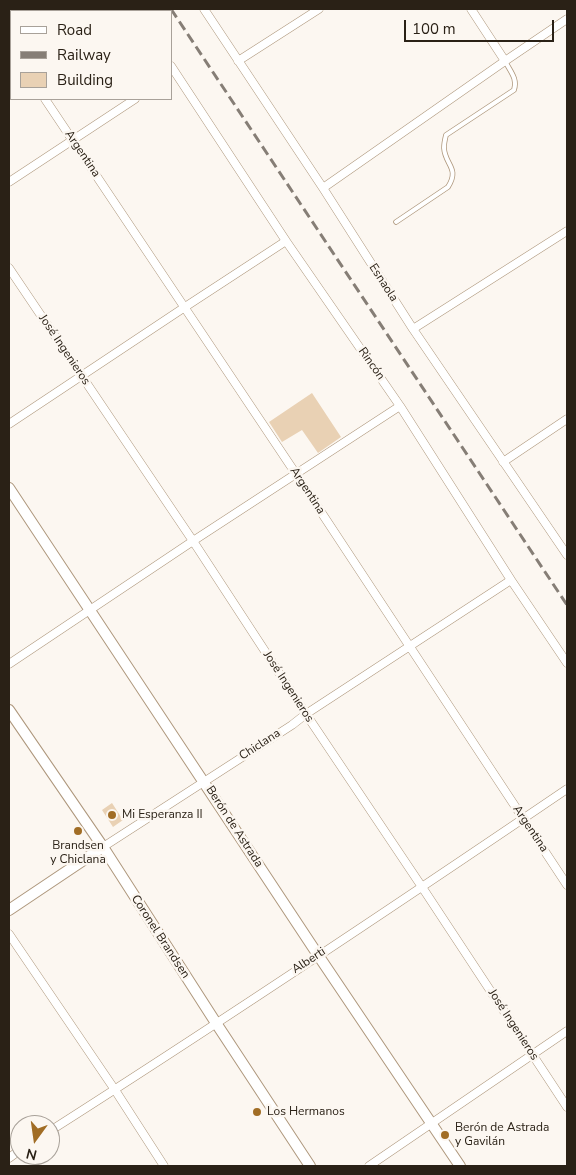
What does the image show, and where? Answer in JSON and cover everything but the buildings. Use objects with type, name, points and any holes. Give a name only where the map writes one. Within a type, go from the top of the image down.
[{"type":"street","name":"Esnaola","points":[[204,9],[323,188],[413,330],[567,555]]},
{"type":"street","points":[[238,61],[319,9]]},
{"type":"street","points":[[471,9],[504,61]]},
{"type":"street","points":[[323,188],[504,61],[567,20]]},
{"type":"street","name":"Rincón","points":[[172,71],[400,406],[511,580],[567,663]]},
{"type":"street","name":"Argentina","points":[[46,100],[296,474],[567,885]]},
{"type":"street","points":[[9,182],[133,100]]},
{"type":"street","points":[[413,330],[567,231]]},
{"type":"street","points":[[9,424],[286,241]]},
{"type":"street","name":"José Ingenieros","points":[[9,268],[193,541],[567,1107]]},
{"type":"street","points":[[9,664],[400,406]]},
{"type":"street","points":[[503,462],[567,418]]},
{"type":"street","name":"Berón de Astrada","points":[[9,488],[318,956],[460,1166]]},
{"type":"street","name":"Chiclana","points":[[9,910],[79,862],[292,725],[511,580]]},
{"type":"street","name":"Coronel Brandsen","points":[[9,710],[103,847],[310,1166]]},
{"type":"street","name":"Alberti","points":[[60,1125],[318,956],[567,789]]},
{"type":"street","points":[[9,934],[164,1166]]},
{"type":"street","points":[[368,1166],[567,1031]]},
{"type":"lane","points":[[396,222],[448,187],[453,179],[452,169],[444,149],[446,135],[514,90],[515,79],[504,61]]},
{"type":"railway","points":[[172,11],[567,605]]},
{"type":"place","name":"Mi Esperanza II","points":[[112,815]]},
{"type":"place","name":"Brandsen y Chiclana","points":[[78,831]]},
{"type":"place","name":"Los Hermanos","points":[[257,1112]]},
{"type":"place","name":"Berón de Astrada y Gavilán","points":[[445,1135]]}]
